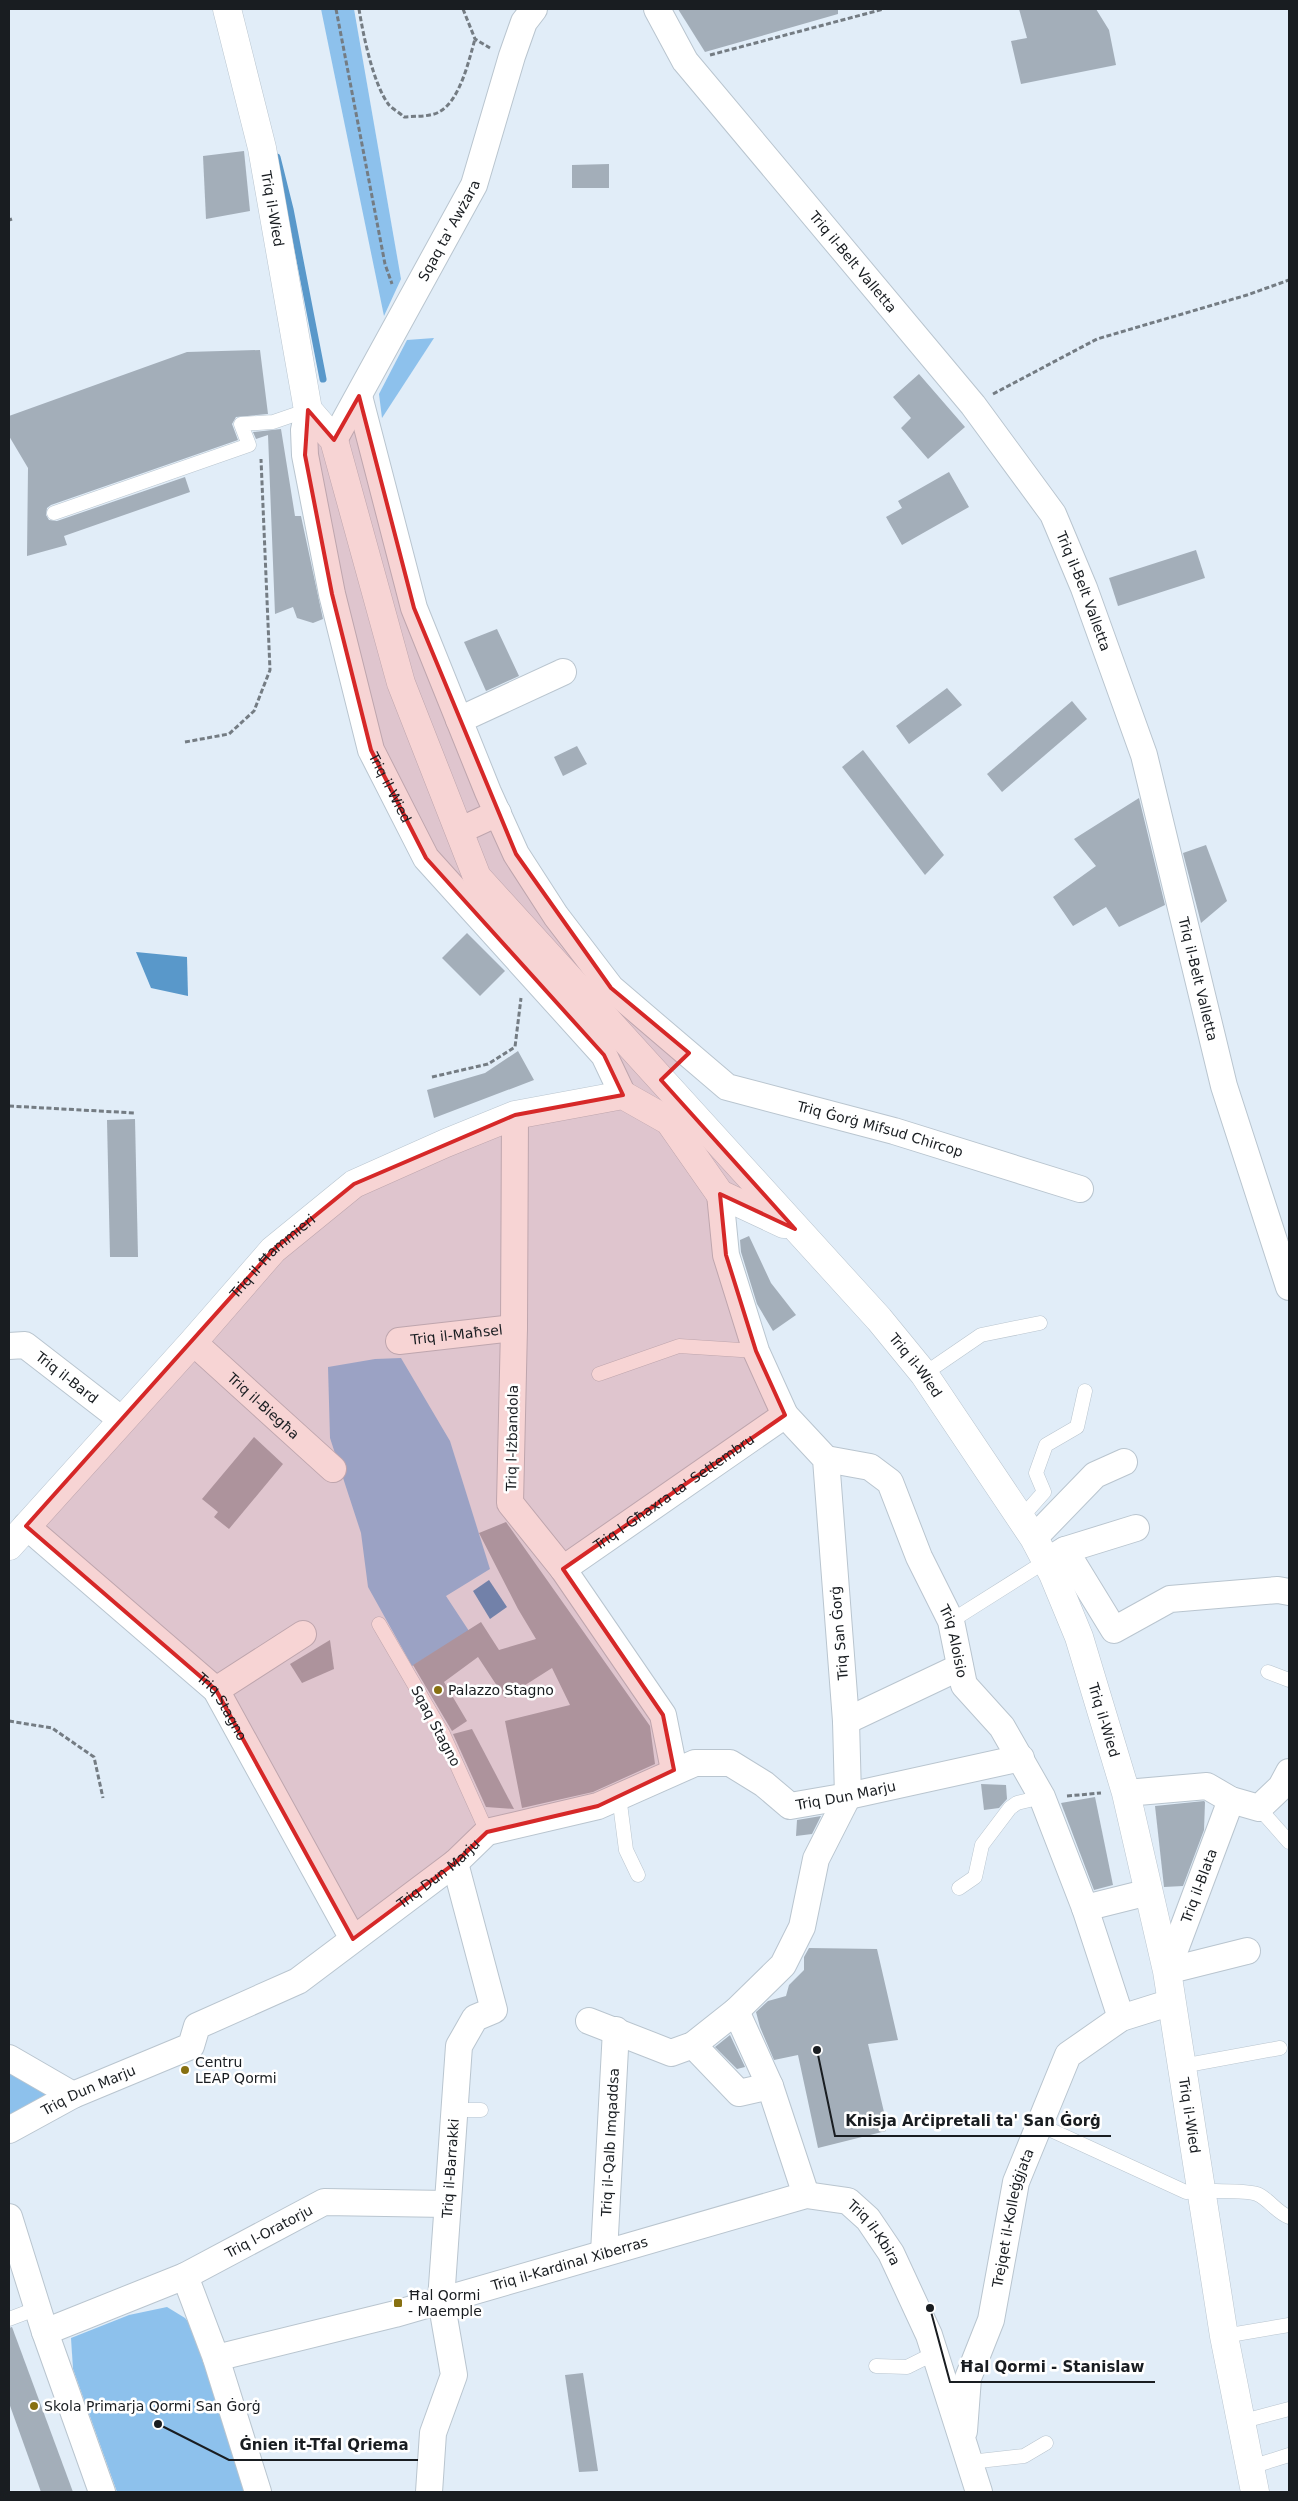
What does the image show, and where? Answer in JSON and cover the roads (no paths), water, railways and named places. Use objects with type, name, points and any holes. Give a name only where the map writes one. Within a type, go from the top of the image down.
[{"type":"street","name":"Triq il-Wied","points":[[227,9],[262,148],[308,410],[304,430],[305,455],[332,594],[371,750],[426,858],[604,1056],[622,1095]]},
{"type":"street","name":"Sqaq ta' Awżara","points":[[334,440],[474,184],[512,56],[524,22],[534,9]]},
{"type":"street","name":"Triq il-Belt Valletta","points":[[657,9],[685,62],[973,405],[1053,514],[1084,588],[1144,755],[1224,1086],[1289,1287]]},
{"type":"street","points":[[359,396],[414,608],[516,854],[556,916],[611,988],[689,1053],[661,1080]]},
{"type":"street","name":"Triq il-Wied","points":[[308,410],[334,440],[401,683],[477,877],[795,1229],[879,1319],[924,1374],[1041,1542],[1079,1637],[1126,1793],[1167,1971],[1224,2336],[1253,2480]]},
{"type":"street","points":[[459,720],[563,672]]},
{"type":"street","points":[[459,831],[498,813]]},
{"type":"street","name":"Triq Ġorġ Mifsud Chircop","points":[[689,1053],[727,1087],[894,1131],[1080,1188]]},
{"type":"street","points":[[622,1095],[669,1121],[720,1194],[726,1255],[756,1351],[785,1414],[826,1459]]},
{"type":"street","name":"Triq il-Ħammieri","points":[[17,1536],[193,1342],[273,1250],[354,1184],[515,1114],[622,1095]]},
{"type":"street","name":"Triq l-Iżbandola","points":[[515,1114],[514,1328],[510,1503],[563,1569],[664,1715],[674,1770]]},
{"type":"street","points":[[720,1194],[795,1229]]},
{"type":"street","name":"Triq il-Maħsel","points":[[399,1341],[514,1328]]},
{"type":"street","name":"Triq il-Biegħa","points":[[193,1342],[333,1469]]},
{"type":"street","name":"Triq il-Bard","points":[[9,1346],[25,1345],[122,1420]]},
{"type":"street","name":"Triq l-Għaxra ta' Settembru","points":[[563,1569],[785,1414]]},
{"type":"street","name":"Triq Aloisio","points":[[826,1459],[870,1467],[890,1482],[919,1557],[951,1622],[964,1685],[1002,1727],[1042,1797],[1085,1908],[1121,2018]]},
{"type":"street","name":"Triq San Ġorġ","points":[[589,2021],[671,2053],[693,2046],[736,2011],[783,1965],[802,1927],[816,1859],[848,1796],[846,1721],[826,1459]]},
{"type":"street","points":[[1041,1542],[1095,1475],[1124,1462]]},
{"type":"street","points":[[1041,1542],[1136,1528]]},
{"type":"street","name":"Triq Stagno","points":[[17,1536],[216,1690],[353,1939]]},
{"type":"street","points":[[1041,1542],[1114,1630],[1170,1599],[1278,1590],[1289,1592]]},
{"type":"street","points":[[216,1690],[303,1634]]},
{"type":"street","points":[[846,1721],[960,1667]]},
{"type":"street","name":"Triq Dun Marju","points":[[9,2130],[73,2095],[191,2046],[197,2026],[298,1981],[455,1863],[487,1832],[598,1806],[674,1770],[695,1763],[730,1763],[764,1784],[790,1806],[848,1796],[1021,1758]]},
{"type":"street","points":[[1126,1793],[1207,1786],[1231,1800],[1259,1808],[1286,1785]]},
{"type":"street","name":"Triq il-Blata","points":[[1167,1971],[1231,1800]]},
{"type":"street","name":"Triq il-Barrakki","points":[[429,2492],[433,2433],[454,2374],[441,2300],[459,2046],[475,2018],[494,2010],[455,1863]]},
{"type":"street","points":[[1085,1908],[1149,1892]]},
{"type":"street","points":[[1167,1971],[1247,1951]]},
{"type":"street","name":"Trejqet il-Kolleġġjata","points":[[967,2453],[968,2378],[991,2320],[1016,2182],[1068,2055],[1121,2018],[1172,2002]]},
{"type":"street","points":[[736,2011],[770,2086],[806,2194]]},
{"type":"street","name":"Triq il-Qalb Imqaddsa","points":[[604,2253],[616,2030]]},
{"type":"street","points":[[693,2046],[739,2094],[770,2086]]},
{"type":"street","points":[[9,2058],[73,2095]]},
{"type":"street","name":"Triq il-Kardinal Xiberras","points":[[216,2358],[395,2314],[806,2194]]},
{"type":"street","name":"Triq il-Kbira","points":[[806,2194],[848,2201],[868,2219],[891,2253],[929,2335],[933,2354],[979,2492]]},
{"type":"street","name":"Triq l-Oratorju","points":[[41,2320],[185,2276],[324,2202],[447,2204]]},
{"type":"street","points":[[9,2217],[41,2320],[102,2492]]},
{"type":"street","points":[[185,2276],[216,2358],[258,2492]]},
{"type":"lane","points":[[54,513],[250,445],[241,424],[273,422],[308,410]]},
{"type":"lane","points":[[924,1374],[981,1334],[1040,1323]]},
{"type":"lane","points":[[600,1374],[679,1346],[756,1351]]},
{"type":"lane","points":[[951,1622],[1041,1542],[1044,1492],[1036,1472],[1046,1445],[1077,1427],[1085,1391]]},
{"type":"lane","name":"Sqaq Stagno","points":[[379,1624],[443,1734],[487,1832]]},
{"type":"lane","points":[[1268,1672],[1289,1680]]},
{"type":"lane","points":[[619,1796],[626,1850],[638,1875]]},
{"type":"lane","points":[[958,1888],[975,1876],[982,1845],[1010,1808],[1017,1803],[1042,1797]]},
{"type":"lane","points":[[1259,1808],[1289,1842]]},
{"type":"lane","points":[[1182,2066],[1280,2048]]},
{"type":"lane","points":[[455,2110],[481,2110]]},
{"type":"lane","points":[[1040,2125],[1186,2192],[1201,2190],[1258,2194],[1280,2214],[1289,2217]]},
{"type":"lane","points":[[9,2319],[41,2320]]},
{"type":"lane","points":[[1224,2336],[1289,2325]]},
{"type":"lane","points":[[876,2366],[907,2367],[933,2354]]},
{"type":"lane","points":[[1240,2422],[1289,2409]]},
{"type":"lane","points":[[967,2453],[1024,2456],[1046,2443]]},
{"type":"lane","points":[[1253,2480],[1289,2455]]},
{"type":"waterway","points":[[277,157],[290,209],[323,379]]},
{"type":"place","name":"Palazzo Stagno","points":[[438,1690]]},
{"type":"place","name":"Knisja Arċipretali ta' San Ġorġ","points":[[817,2050]]},
{"type":"place","name":"Centru LEAP Qormi","points":[[185,2070]]},
{"type":"place","name":"Ħal Qormi - Maemple","points":[[398,2303]]},
{"type":"place","name":"Ħal Qormi - Stanislaw","points":[[930,2308]]},
{"type":"place","name":"Skola Primarja Qormi San Ġorġ","points":[[34,2406]]},
{"type":"place","name":"Ġnien it-Tfal Qriema","points":[[158,2424]]}]
